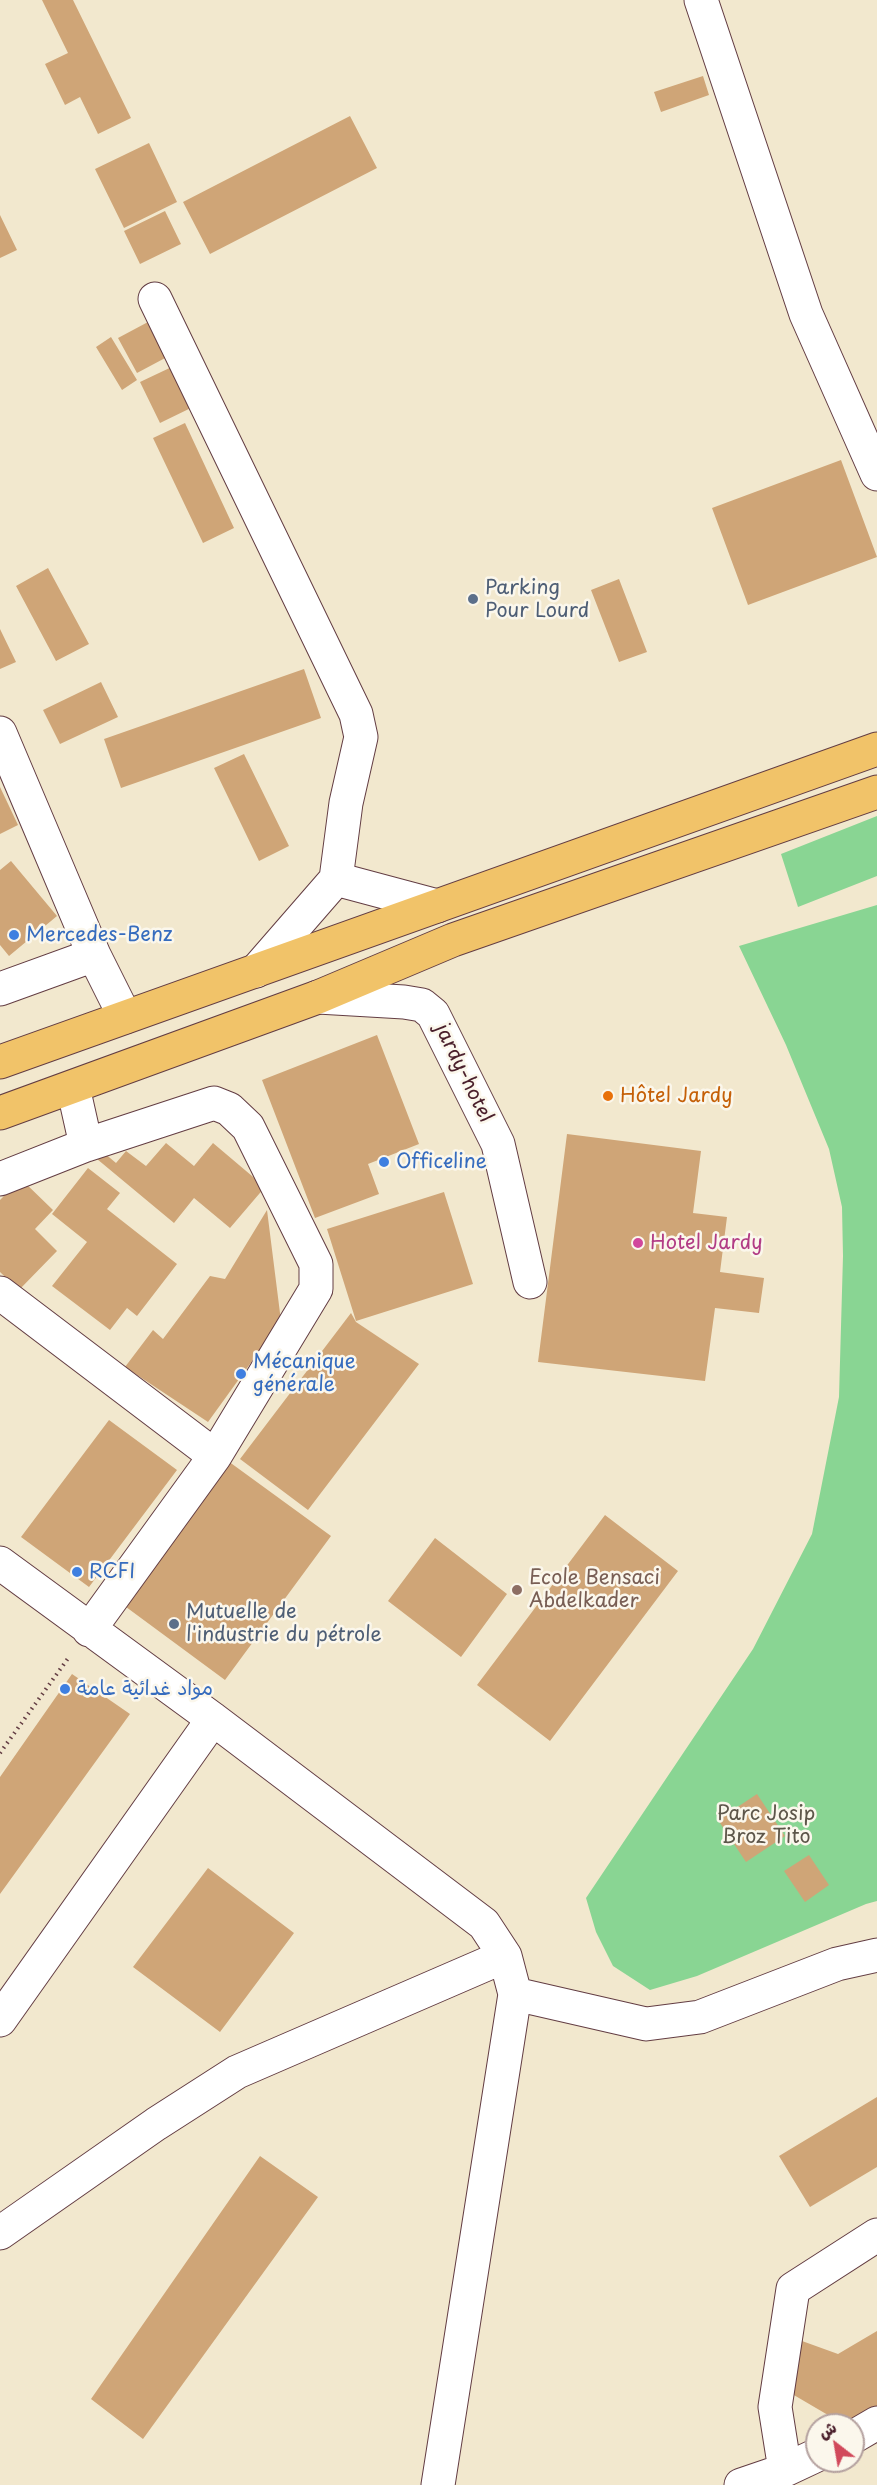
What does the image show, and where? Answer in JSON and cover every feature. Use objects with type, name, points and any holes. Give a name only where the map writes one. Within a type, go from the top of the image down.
[{"type":"highway","points":[[0,1062],[877,749]]},
{"type":"highway","points":[[0,1113],[318,997],[453,940],[877,792]]},
{"type":"street","points":[[701,0],[806,314],[877,474]]},
{"type":"street","points":[[155,299],[356,714],[361,737],[346,803],[336,879],[256,971]]},
{"type":"street","points":[[0,733],[94,955],[125,1017]]},
{"type":"street","points":[[336,879],[437,906]]},
{"type":"street","points":[[0,990],[94,955]]},
{"type":"street","name":"jardy-hotel","points":[[318,997],[404,1002],[422,1005],[433,1014],[498,1144],[530,1282]]},
{"type":"street","points":[[73,1087],[86,1145]]},
{"type":"street","points":[[0,1179],[86,1145],[214,1103],[229,1108],[248,1127],[316,1264],[316,1289],[215,1456],[89,1630]]},
{"type":"street","points":[[0,1293],[215,1456]]},
{"type":"street","points":[[0,1563],[213,1719],[484,1923],[505,1956],[515,1994],[438,2485]]},
{"type":"street","points":[[0,2020],[213,1719]]},
{"type":"street","points":[[515,1994],[646,2024],[700,2017],[837,1964],[877,1955]]},
{"type":"street","points":[[0,2233],[156,2124],[237,2072],[505,1956]]},
{"type":"street","points":[[785,2470],[775,2407],[793,2289],[877,2235]]},
{"type":"street","points":[[741,2485],[805,2461]]},
{"type":"path","points":[[0,1753],[89,1630]]},
{"type":"green space","points":[[877,816],[877,876],[798,907],[781,854]]},
{"type":"green space","name":"Parc Josip Broz Tito","points":[[877,905],[877,1901],[697,1976],[650,1990],[613,1966],[596,1932],[586,1898],[753,1649],[812,1534],[839,1397],[842,1207],[829,1149],[786,1045],[739,946]]},
{"type":"building","points":[[42,0],[73,0],[131,118],[98,134],[80,97],[65,105],[45,64],[68,53]]},
{"type":"building","points":[[703,76],[709,95],[661,112],[654,92]]},
{"type":"building","points":[[350,116],[377,168],[210,254],[183,202]]},
{"type":"building","points":[[149,143],[177,202],[124,228],[95,169]]},
{"type":"building","points":[[165,211],[181,244],[140,264],[124,231]]},
{"type":"building","points":[[0,215],[17,250],[0,258]]},
{"type":"building","points":[[148,322],[167,357],[137,373],[118,338]]},
{"type":"building","points":[[111,337],[137,380],[122,390],[96,347]]},
{"type":"building","points":[[178,364],[197,405],[160,423],[140,382]]},
{"type":"building","points":[[185,423],[234,528],[203,543],[153,438]]},
{"type":"building","points":[[841,460],[877,557],[748,605],[712,508]]},
{"type":"building","points":[[48,568],[89,644],[56,661],[16,586]]},
{"type":"building","points":[[619,579],[647,652],[619,662],[591,590]]},
{"type":"building","points":[[0,629],[16,662],[0,669]]},
{"type":"building","points":[[304,669],[321,718],[121,788],[104,739]]},
{"type":"building","points":[[101,682],[118,717],[60,744],[43,710]]},
{"type":"building","points":[[244,754],[289,846],[259,861],[214,768]]},
{"type":"building","points":[[0,787],[18,825],[0,834]]},
{"type":"building","points":[[11,861],[57,916],[9,956],[0,945],[0,870]]},
{"type":"building","points":[[377,1035],[419,1144],[368,1164],[379,1194],[315,1218],[262,1080]]},
{"type":"building","points":[[567,1134],[701,1151],[693,1213],[727,1217],[720,1272],[764,1278],[759,1313],[715,1308],[705,1381],[538,1362]]},
{"type":"building","points":[[166,1143],[194,1166],[213,1143],[265,1187],[230,1228],[194,1198],[174,1223],[91,1154],[97,1147],[116,1163],[126,1151],[146,1166]]},
{"type":"building","points":[[88,1168],[120,1193],[107,1209],[177,1264],[137,1316],[127,1308],[110,1330],[52,1286],[87,1242],[52,1214]]},
{"type":"building","points":[[21,1179],[53,1210],[35,1229],[57,1251],[19,1290],[0,1272],[0,1200]]},
{"type":"building","points":[[444,1192],[473,1284],[356,1321],[327,1229]]},
{"type":"building","points":[[267,1210],[281,1321],[208,1422],[125,1367],[153,1330],[163,1339],[210,1276],[225,1279]]},
{"type":"building","points":[[351,1313],[356,1322],[419,1364],[308,1510],[240,1459]]},
{"type":"building","points":[[109,1420],[177,1470],[89,1587],[21,1537]]},
{"type":"building","points":[[228,1461],[331,1536],[225,1680],[122,1604]]},
{"type":"building","points":[[605,1515],[678,1571],[550,1741],[477,1685]]},
{"type":"building","points":[[435,1538],[507,1594],[461,1657],[388,1601]]},
{"type":"building","points":[[72,1674],[130,1714],[0,1894],[0,1777]]},
{"type":"building","points":[[757,1794],[785,1836],[746,1862],[718,1820]]},
{"type":"building","points":[[809,1855],[829,1885],[805,1902],[784,1871]]},
{"type":"building","points":[[208,1868],[294,1933],[220,2032],[133,1967]]},
{"type":"building","points":[[877,2097],[877,2167],[810,2207],[779,2156]]},
{"type":"building","points":[[260,2156],[318,2197],[143,2439],[91,2399]]},
{"type":"building","points":[[877,2331],[877,2408],[865,2414],[825,2413],[787,2391],[802,2341],[838,2354]]},
{"type":"place","name":"Parking Pour Lourd","points":[[473,599]]},
{"type":"place","name":"Mercedes-Benz","points":[[14,935]]},
{"type":"place","name":"Hôtel Jardy","points":[[608,1096]]},
{"type":"place","name":"Officeline","points":[[384,1162]]},
{"type":"place","name":"Hotel Jardy","points":[[638,1243]]},
{"type":"place","name":"Mécanique générale","points":[[241,1374]]},
{"type":"place","name":"RCFI","points":[[77,1572]]},
{"type":"place","name":"Ecole Bensaci Abdelkader","points":[[517,1590]]},
{"type":"place","name":"Mutuelle de l'industrie du pétrole","points":[[174,1624]]},
{"type":"place","name":"مواد غدائية عامة","points":[[65,1689]]}]
